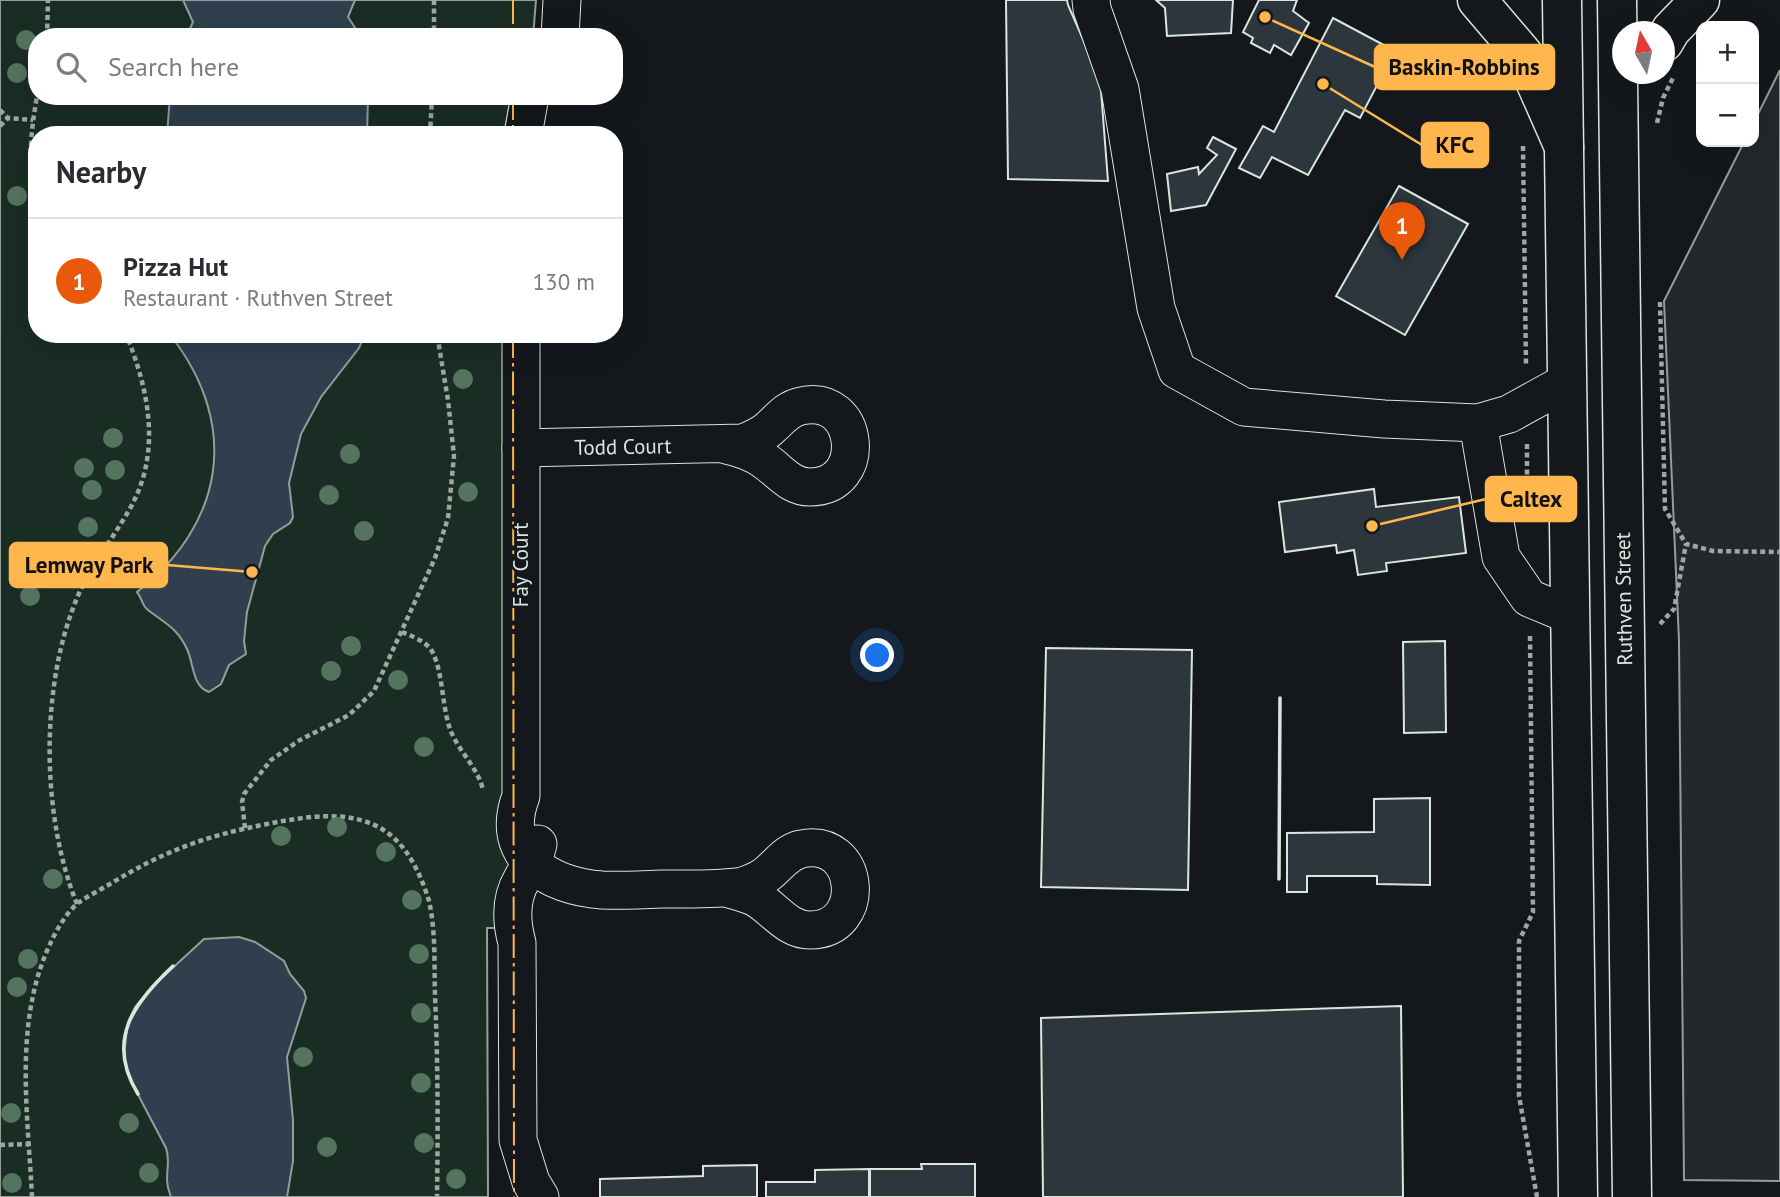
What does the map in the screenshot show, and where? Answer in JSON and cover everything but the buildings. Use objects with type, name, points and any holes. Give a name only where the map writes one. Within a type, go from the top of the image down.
[{"type":"main road","points":[[1477,0],[1523,54],[1564,148]]},
{"type":"main road","points":[[1562,0],[1578,1197]]},
{"type":"main road","name":"Ruthven Street","points":[[1617,0],[1632,1197]]},
{"type":"main road","points":[[1675,26],[1700,0]]},
{"type":"main road","points":[[1619,119],[1646,84]]},
{"type":"street","points":[[544,0],[545,28]]},
{"type":"street","points":[[560,28],[562,0]]},
{"type":"street","points":[[1091,0],[1091,9],[1119,89],[1156,308],[1177,370],[1244,407],[1384,419],[1478,423],[1509,414],[1567,382]]},
{"type":"street","points":[[525,126],[528,105]]},
{"type":"street","name":"Fay Court","points":[[521,343],[521,796],[529,806],[538,830],[538,842],[532,866],[536,885],[535,904],[528,925],[517,943],[516,1118],[518,1140],[531,1182],[540,1197]]},
{"type":"street","points":[[1478,423],[1501,557],[1529,598],[1570,615]]},
{"type":"street","name":"Todd Court","points":[[521,448],[726,445]]},
{"type":"street","points":[[532,866],[568,883],[603,890],[726,888]]},
{"type":"path","points":[[47,28],[48,0]]},
{"type":"path","points":[[433,0],[434,28]]},
{"type":"path","points":[[1655,132],[1663,98],[1663,84]]},
{"type":"path","points":[[32,126],[36,105]]},
{"type":"path","points":[[430,126],[432,105]]},
{"type":"path","points":[[0,110],[8,118],[33,120]]},
{"type":"path","points":[[0,126],[8,118]]},
{"type":"path","points":[[1522,134],[1527,487]]},
{"type":"path","points":[[1659,296],[1665,509],[1686,544],[1713,551],[1780,552]]},
{"type":"path","points":[[77,904],[54,816],[50,780],[50,716],[65,627],[88,574],[139,492],[147,468],[150,444],[145,390],[129,343]]},
{"type":"path","points":[[245,828],[242,802],[247,788],[271,760],[349,715],[374,691],[435,558],[452,498],[453,434],[438,343]]},
{"type":"path","points":[[1529,598],[1533,912],[1519,941],[1519,1096],[1536,1197]]},
{"type":"path","points":[[402,632],[425,644],[434,655],[450,730],[460,751],[478,775],[483,801]]},
{"type":"path","points":[[32,1197],[25,1104],[34,991],[41,964],[52,939],[77,904],[162,854],[219,834],[312,816],[331,815],[358,819],[393,838],[404,849],[420,877],[428,899],[432,926],[437,1058],[437,1197]]},
{"type":"path","points":[[0,1145],[30,1144]]},
{"type":"green space","points":[[0,0],[536,0],[534,28],[28,28],[28,105],[509,105],[506,126],[28,126],[28,343],[504,343],[514,855],[498,928],[487,928],[488,1197],[0,1197]]},
{"type":"shaded area","points":[[1780,70],[1780,1181],[1684,1180],[1679,641],[1664,301],[1741,147],[1759,147],[1759,112]]},
{"type":"water","points":[[183,0],[355,0],[348,17],[355,28],[190,28],[193,22]]},
{"type":"water","points":[[169,105],[368,105],[367,126],[168,126]]},
{"type":"water","points":[[176,343],[361,343],[321,397],[301,434],[289,483],[293,517],[290,523],[273,534],[265,546],[247,612],[244,641],[246,654],[229,665],[221,684],[209,692],[196,680],[187,649],[179,636],[146,608],[137,592],[167,565],[189,535],[205,504],[213,471],[214,438],[207,404],[193,370]]},
{"type":"water","points":[[239,937],[255,942],[284,961],[306,998],[287,1057],[293,1120],[293,1161],[287,1197],[171,1197],[167,1183],[166,1148],[127,1070],[124,1055],[128,1022],[135,1007],[152,987],[204,939]]},
{"type":"wall","points":[[1279,879],[1280,698]]},
{"type":"wall","points":[[138,1094],[128,1075],[124,1056],[128,1024],[146,994],[173,966]]},
{"type":"power","points":[[513,0],[513,28]]},
{"type":"power","points":[[513,105],[513,126]]},
{"type":"power","points":[[513,343],[514,1197]]},
{"type":"place","name":"Baskin-Robbins","points":[[1265,17]]},
{"type":"place","name":"KFC","points":[[1323,84]]},
{"type":"place","name":"Pizza Hut","points":[[1402,260]]},
{"type":"place","name":"Caltex","points":[[1372,526]]},
{"type":"place","name":"Lemway Park","points":[[252,572]]}]
